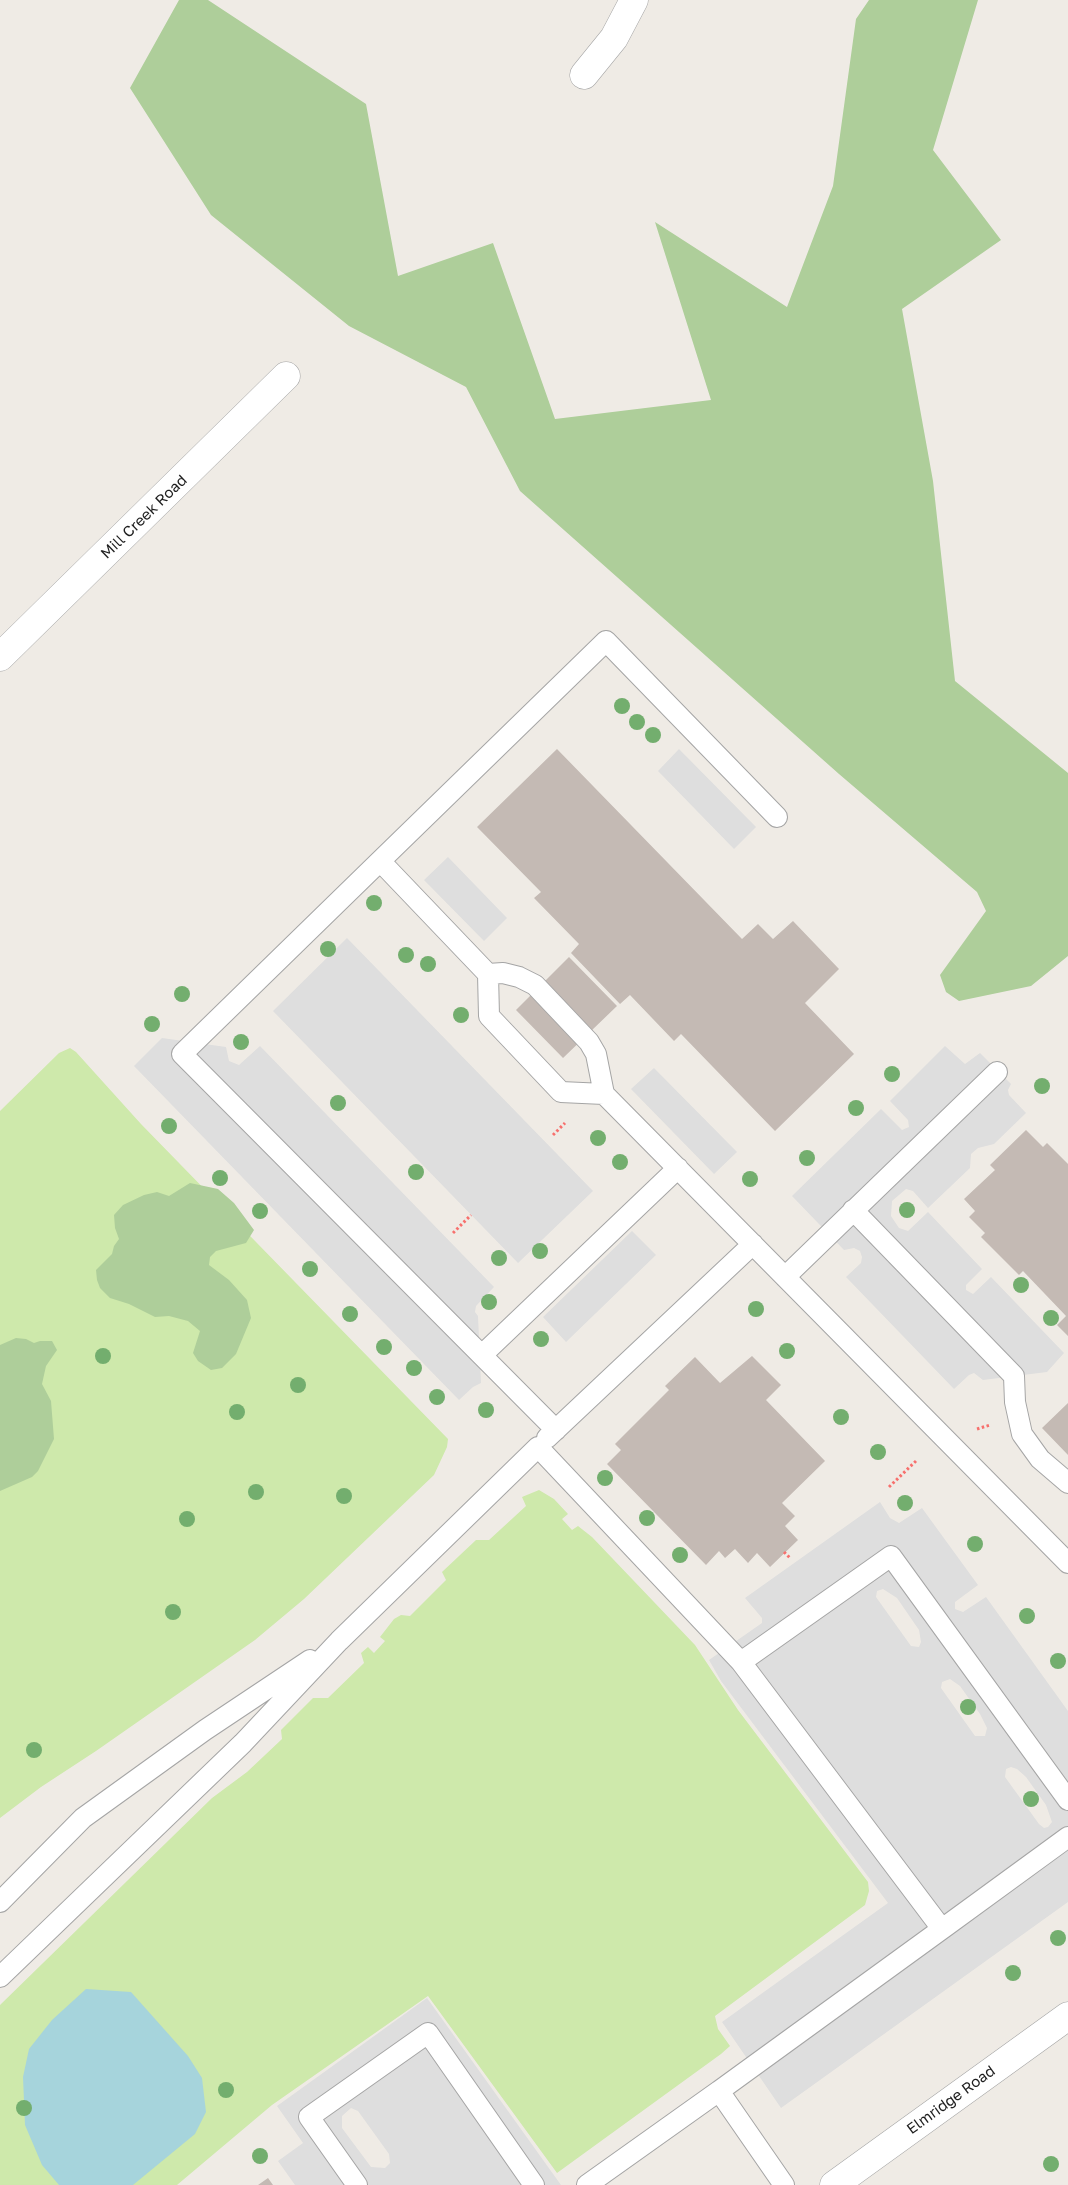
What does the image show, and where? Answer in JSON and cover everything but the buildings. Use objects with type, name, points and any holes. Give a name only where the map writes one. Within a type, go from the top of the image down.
[{"type":"street","points":[[584,75],[614,38],[634,0]]},
{"type":"street","name":"Mill Creek Road","points":[[0,658],[286,376]]},
{"type":"street","name":"Elmridge Road","points":[[834,2185],[1068,2016]]},
{"type":"lane","points":[[556,1430],[483,1354],[182,1054],[606,641],[777,817]]},
{"type":"lane","points":[[380,861],[488,974],[489,1016],[561,1092],[604,1094]]},
{"type":"lane","points":[[488,974],[503,973],[519,977],[535,985],[589,1042],[596,1054],[604,1094],[1068,1563]]},
{"type":"lane","points":[[785,1277],[997,1072]]},
{"type":"lane","points":[[483,1354],[678,1168]]},
{"type":"lane","points":[[853,1210],[1014,1376],[1015,1402],[1022,1434],[1040,1458],[1068,1483]]},
{"type":"lane","points":[[0,1977],[243,1743],[339,1641],[538,1447],[753,1244]]},
{"type":"lane","points":[[538,1447],[741,1662],[942,1929]]},
{"type":"lane","points":[[741,1662],[891,1556],[1068,1800]]},
{"type":"lane","points":[[0,1902],[84,1818],[204,1730],[339,1641]]},
{"type":"lane","points":[[587,2185],[1068,1837]]},
{"type":"lane","points":[[357,2185],[309,2117],[428,2033],[534,2185]]},
{"type":"lane","points":[[719,2091],[784,2185]]},
{"type":"path","points":[[553,1135],[569,1119]]},
{"type":"path","points":[[453,1233],[471,1215]]},
{"type":"path","points":[[889,1487],[917,1460]]},
{"type":"path","points":[[784,1552],[791,1559]]},
{"type":"green space","points":[[179,0],[208,0],[366,104],[398,276],[493,243],[555,419],[711,400],[655,222],[787,307],[833,186],[856,19],[869,0],[978,0],[933,150],[1001,240],[902,309],[933,481],[955,681],[1068,773],[1068,956],[1031,986],[959,1001],[946,992],[940,975],[986,911],[977,892],[839,774],[520,491],[466,387],[349,326],[211,215],[130,88]]},
{"type":"green space","points":[[70,1048],[76,1052],[141,1124],[448,1439],[447,1447],[434,1475],[304,1599],[255,1640],[41,1787],[0,1818],[0,1111],[59,1053]]},
{"type":"green space","points":[[190,1183],[218,1189],[234,1203],[254,1230],[246,1243],[216,1251],[210,1257],[209,1265],[229,1280],[247,1300],[251,1318],[236,1354],[222,1368],[211,1370],[198,1361],[193,1353],[200,1331],[188,1321],[169,1316],[155,1317],[129,1304],[110,1298],[100,1288],[97,1280],[96,1270],[112,1254],[114,1246],[119,1239],[115,1228],[114,1215],[123,1205],[144,1195],[157,1192],[169,1196]]},
{"type":"green space","points":[[16,1338],[26,1339],[34,1343],[52,1341],[57,1350],[46,1366],[42,1384],[51,1401],[54,1439],[38,1471],[32,1477],[0,1491],[0,1345]]},
{"type":"green space","points":[[539,1490],[554,1499],[568,1514],[562,1519],[572,1530],[578,1526],[592,1537],[695,1645],[738,1710],[868,1882],[869,1891],[865,1905],[715,2016],[718,2029],[730,2046],[721,2054],[557,2173],[428,1996],[272,2105],[177,2185],[0,2185],[0,2005],[212,1798],[247,1772],[282,1739],[281,1730],[313,1698],[328,1698],[364,1663],[361,1653],[368,1647],[374,1653],[385,1641],[380,1637],[394,1619],[401,1615],[410,1616],[446,1580],[442,1572],[476,1540],[489,1540],[526,1506],[522,1497]]},
{"type":"shaded area","points":[[679,749],[756,827],[734,849],[658,771]]},
{"type":"shaded area","points":[[448,857],[507,918],[484,941],[424,880]]},
{"type":"shaded area","points":[[347,938],[593,1191],[518,1263],[273,1011]]},
{"type":"shaded area","points":[[162,1038],[226,1047],[229,1061],[239,1065],[260,1046],[494,1287],[476,1306],[475,1312],[478,1316],[481,1383],[473,1387],[459,1400],[134,1066]]},
{"type":"shaded area","points":[[945,1046],[965,1064],[980,1053],[1011,1084],[1008,1090],[1009,1095],[1026,1113],[994,1144],[978,1148],[971,1154],[970,1168],[928,1208],[913,1191],[906,1189],[892,1201],[891,1216],[899,1228],[908,1231],[928,1212],[982,1269],[966,1285],[966,1290],[973,1294],[991,1277],[1064,1353],[1047,1372],[983,1380],[974,1373],[969,1375],[954,1389],[846,1277],[861,1263],[860,1251],[854,1248],[844,1250],[792,1196],[881,1109],[902,1130],[909,1127],[908,1120],[890,1101]]},
{"type":"shaded area","points":[[654,1068],[737,1152],[714,1174],[631,1089]]},
{"type":"shaded area","points":[[632,1231],[656,1255],[566,1342],[543,1317]]},
{"type":"shaded area","points":[[880,1502],[890,1518],[899,1523],[922,1508],[978,1585],[955,1602],[955,1609],[963,1612],[986,1597],[1068,1711],[1068,1902],[781,2108],[722,2022],[888,1903],[721,1681],[709,1660],[762,1623],[762,1618],[745,1598]],"holes":[[[883,1589],[897,1598],[919,1630],[921,1642],[919,1647],[911,1646],[876,1597],[877,1591]],[[950,1679],[960,1686],[980,1714],[987,1728],[985,1736],[975,1736],[941,1688],[942,1682]],[[1011,1767],[1017,1769],[1026,1777],[1046,1805],[1052,1822],[1048,1827],[1044,1828],[1039,1824],[1005,1777],[1006,1769]]]},
{"type":"shaded area","points":[[427,1998],[561,2185],[295,2185],[278,2161],[303,2143],[277,2106]],"holes":[[[351,2108],[358,2111],[389,2154],[390,2163],[385,2168],[371,2167],[342,2128],[342,2116]]]},
{"type":"water","points":[[86,1989],[131,1992],[188,2056],[202,2078],[206,2112],[195,2134],[133,2185],[59,2185],[42,2165],[25,2125],[23,2077],[29,2049],[52,2020]]}]
